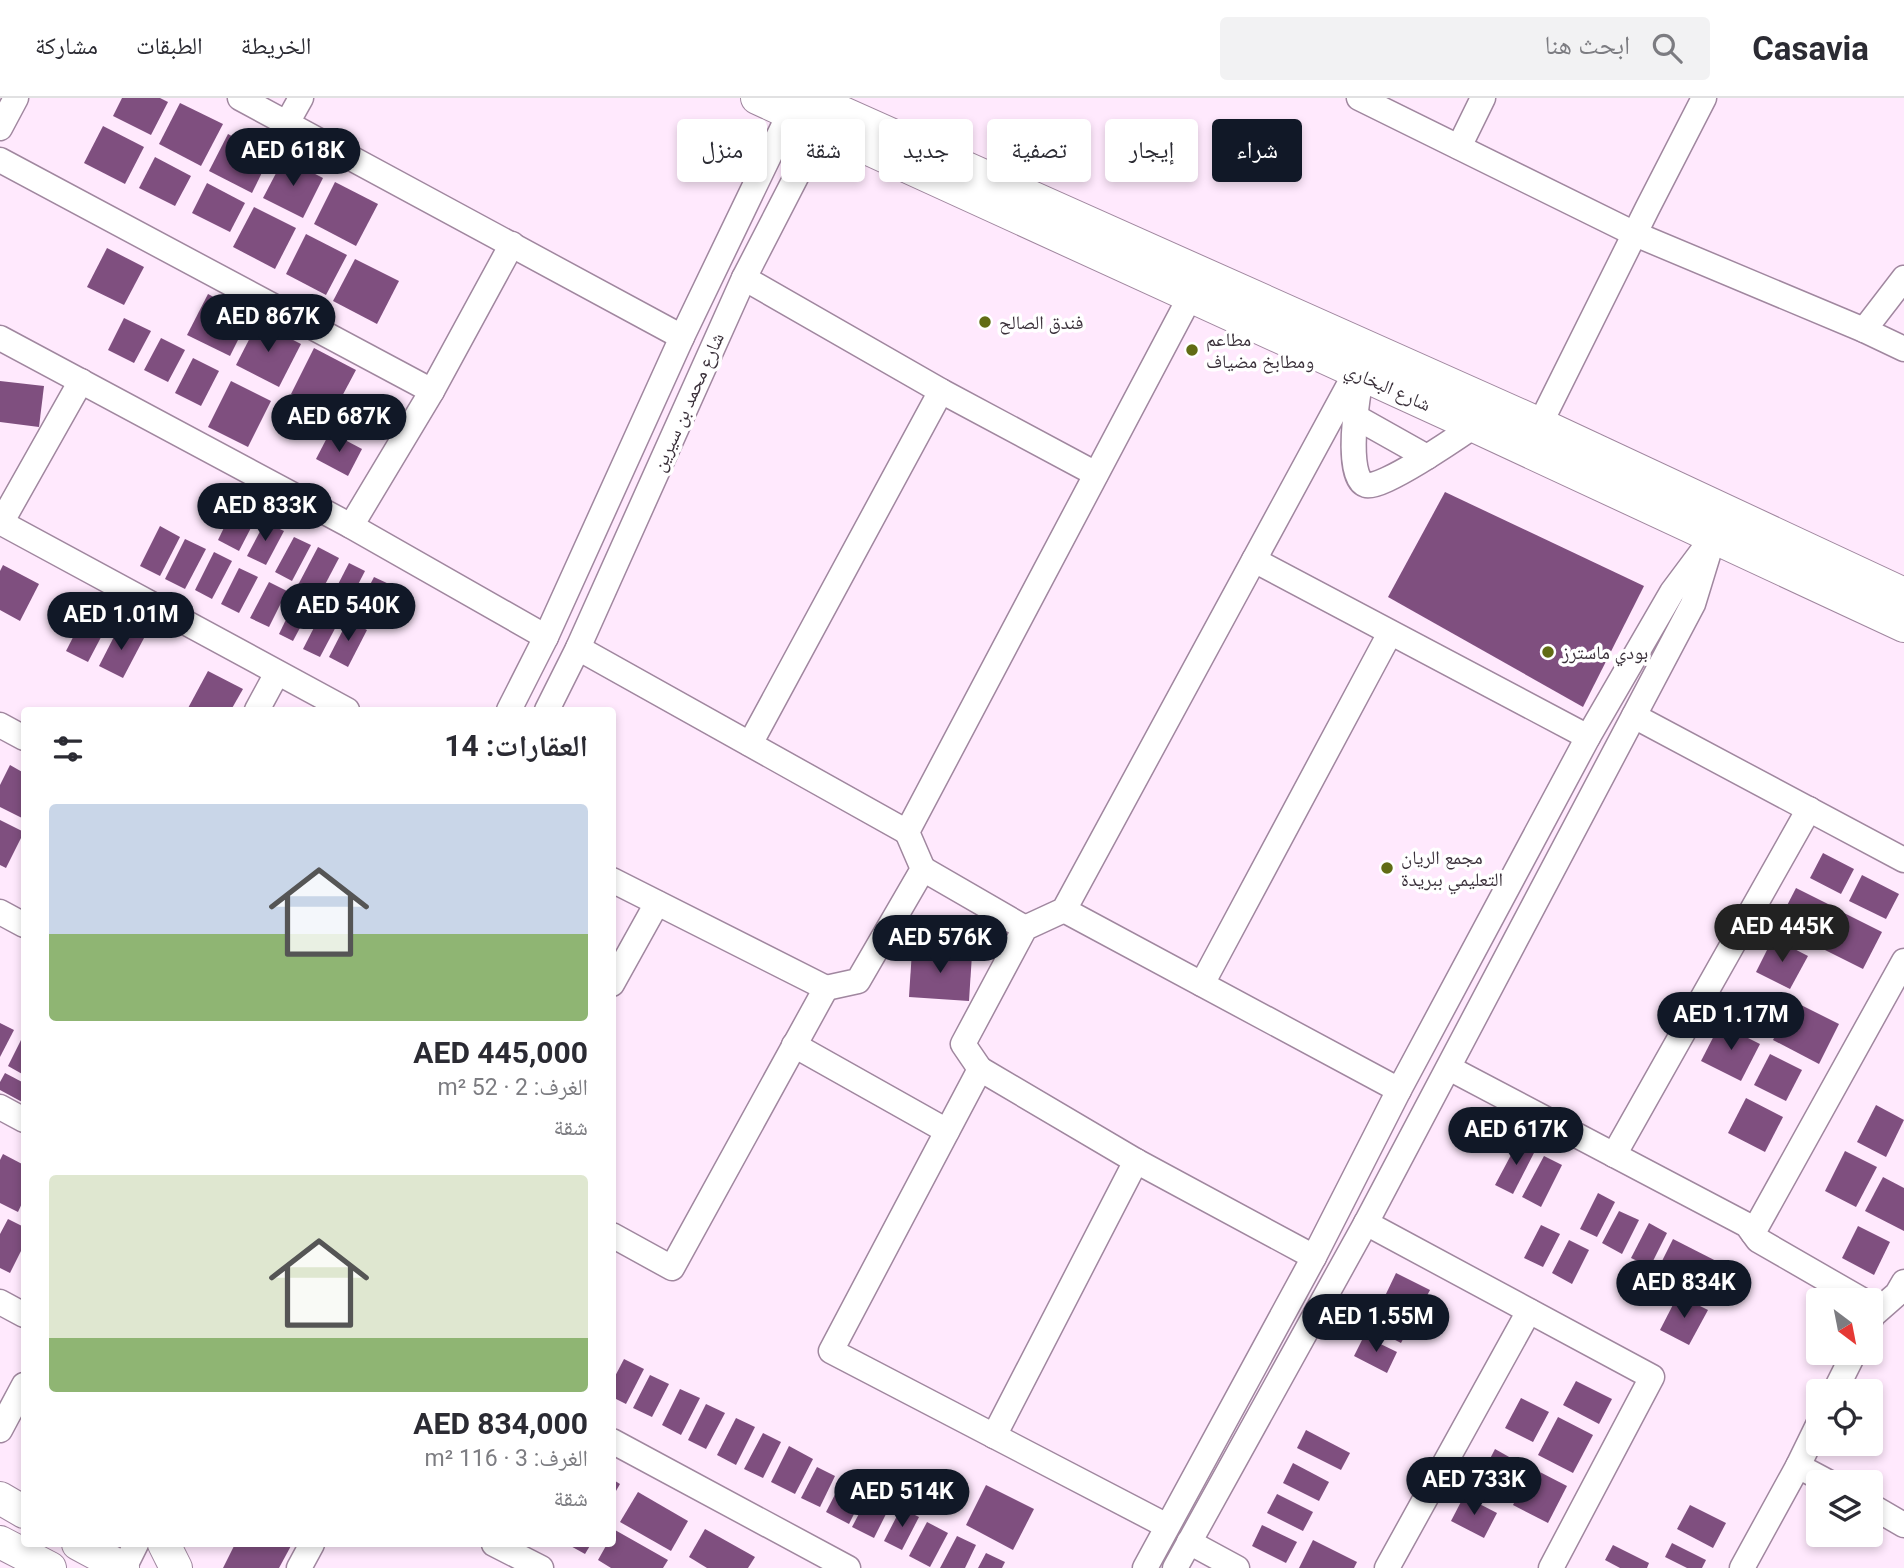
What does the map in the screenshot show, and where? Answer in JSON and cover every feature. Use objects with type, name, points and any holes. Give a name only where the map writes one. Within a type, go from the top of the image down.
[{"type":"main road","name":"شارع البخاري","points":[[757,98],[815,107],[1540,424],[1904,594]]},
{"type":"main road","name":"شارع البخاري","points":[[815,107],[1190,297],[1904,626]]},
{"type":"main road","points":[[0,1542],[50,1568]]},
{"type":"main road","points":[[166,1547],[176,1568]]},
{"type":"street","points":[[0,128],[16,98]]},
{"type":"street","points":[[240,98],[682,337]]},
{"type":"street","points":[[287,123],[301,98]]},
{"type":"street","points":[[1359,98],[1635,234],[1904,349]]},
{"type":"street","points":[[1460,147],[1483,98]]},
{"type":"street","points":[[1540,424],[1704,98]]},
{"type":"street","name":"شارع محمد بن سيرين","points":[[548,707],[578,648],[744,278],[815,107]]},
{"type":"street","name":"شارع محمد بن سيرين","points":[[511,707],[546,638],[682,337],[815,107]]},
{"type":"street","points":[[0,160],[432,391]]},
{"type":"street","points":[[351,526],[432,391],[512,244]]},
{"type":"street","points":[[744,278],[941,391],[1096,474]]},
{"type":"street","points":[[1864,330],[1904,278]]},
{"type":"street","points":[[907,832],[1190,297]]},
{"type":"street","points":[[0,338],[351,526],[546,638]]},
{"type":"street","points":[[1359,374],[1354,416],[1356,472],[1362,483],[1373,486],[1381,483],[1474,426]]},
{"type":"street","points":[[1314,1256],[1136,1161],[980,1069],[963,1044],[1025,928],[1064,911],[1254,560],[1359,374]]},
{"type":"street","points":[[81,382],[0,522],[341,707]]},
{"type":"street","points":[[750,744],[941,391]]},
{"type":"street","points":[[1354,416],[1427,457]]},
{"type":"street","points":[[1175,1568],[1366,1223],[1693,604],[1713,537]]},
{"type":"street","points":[[1145,1568],[1314,1256],[1399,1090],[1588,737],[1672,592],[1713,537]]},
{"type":"street","points":[[1254,560],[1588,737]]},
{"type":"street","points":[[1202,984],[1390,633]]},
{"type":"street","points":[[578,648],[907,832],[923,869],[1025,928]]},
{"type":"street","points":[[259,707],[277,673]]},
{"type":"street","points":[[1634,716],[1904,860]]},
{"type":"street","points":[[0,725],[21,736]]},
{"type":"street","points":[[1614,1155],[1809,809]]},
{"type":"street","points":[[616,882],[826,988],[858,981],[923,869]]},
{"type":"street","points":[[616,977],[657,903]]},
{"type":"street","points":[[1064,911],[1399,1090]]},
{"type":"street","points":[[0,912],[21,923]]},
{"type":"street","points":[[1753,1233],[1904,961]]},
{"type":"street","points":[[616,1237],[672,1268],[826,988]]},
{"type":"street","points":[[794,1045],[947,1131]]},
{"type":"street","points":[[1449,1068],[1747,1225],[1758,1240],[1842,1288]]},
{"type":"street","points":[[980,1069],[831,1351],[1167,1526]]},
{"type":"street","points":[[0,1107],[21,1118]]},
{"type":"street","points":[[994,1436],[1136,1161]]},
{"type":"street","points":[[1366,1223],[1652,1377],[1551,1568]]},
{"type":"street","points":[[1883,1306],[1897,1294],[1904,1282]]},
{"type":"street","points":[[0,1302],[21,1313]]},
{"type":"street","points":[[1387,1568],[1529,1311]]},
{"type":"street","points":[[0,1430],[21,1391]]},
{"type":"street","points":[[616,1443],[848,1568]]},
{"type":"street","points":[[1742,1568],[1806,1450]]},
{"type":"street","points":[[1798,1466],[1806,1470]]},
{"type":"street","points":[[1883,1513],[1904,1525]]},
{"type":"street","points":[[1189,1542],[1237,1568]]},
{"type":"street","points":[[103,1558],[129,1547]]},
{"type":"street","points":[[299,1568],[311,1547]]},
{"type":"street","points":[[500,1547],[541,1568]]},
{"type":"building","points":[[122,98],[160,98],[168,102],[151,135],[113,116]]},
{"type":"building","points":[[180,103],[223,124],[201,166],[159,144]]},
{"type":"building","points":[[103,126],[144,147],[125,184],[84,163]]},
{"type":"building","points":[[228,134],[270,156],[252,193],[209,171]]},
{"type":"building","points":[[155,157],[191,176],[175,206],[139,188]]},
{"type":"building","points":[[284,158],[323,178],[303,218],[263,198]]},
{"type":"building","points":[[335,182],[378,204],[356,246],[314,224]]},
{"type":"building","points":[[207,183],[245,203],[230,232],[192,213]]},
{"type":"building","points":[[254,207],[296,228],[275,269],[233,247]]},
{"type":"building","points":[[306,234],[347,255],[326,295],[286,274]]},
{"type":"building","points":[[107,248],[144,267],[124,305],[87,287]]},
{"type":"building","points":[[355,259],[399,281],[377,324],[333,301]]},
{"type":"building","points":[[208,294],[250,316],[230,356],[187,335]]},
{"type":"building","points":[[124,318],[151,331],[134,363],[108,350]]},
{"type":"building","points":[[258,322],[301,344],[279,387],[236,365]]},
{"type":"building","points":[[161,338],[185,350],[168,382],[144,370]]},
{"type":"building","points":[[314,348],[356,370],[332,415],[291,394]]},
{"type":"building","points":[[193,358],[219,371],[201,406],[175,393]]},
{"type":"building","points":[[0,381],[44,386],[39,427],[0,422]]},
{"type":"building","points":[[231,381],[271,401],[248,447],[208,427]]},
{"type":"building","points":[[330,432],[362,449],[348,476],[316,459]]},
{"type":"building","name":"بودي ماسترز","points":[[1445,492],[1644,586],[1583,707],[1388,597]]},
{"type":"building","points":[[235,505],[257,516],[239,551],[218,540]]},
{"type":"building","points":[[265,522],[284,531],[266,565],[247,556]]},
{"type":"building","points":[[160,526],[180,537],[160,576],[140,566]]},
{"type":"building","points":[[294,537],[311,545],[292,581],[275,572]]},
{"type":"building","points":[[185,539],[206,549],[185,589],[165,579]]},
{"type":"building","points":[[318,547],[339,558],[319,596],[298,585]]},
{"type":"building","points":[[214,552],[232,561],[212,599],[195,590]]},
{"type":"building","points":[[349,563],[365,571],[346,608],[330,600]]},
{"type":"building","points":[[3,565],[39,584],[20,621],[0,610],[0,571]]},
{"type":"building","points":[[239,568],[258,577],[239,613],[221,604]]},
{"type":"building","points":[[374,577],[391,585],[372,622],[355,614]]},
{"type":"building","points":[[269,582],[287,591],[269,627],[250,618]]},
{"type":"building","points":[[296,599],[311,607],[293,641],[279,634]]},
{"type":"building","points":[[88,608],[110,620],[88,662],[66,651]]},
{"type":"building","points":[[323,610],[340,619],[320,657],[303,649]]},
{"type":"building","points":[[348,620],[367,630],[348,667],[329,657]]},
{"type":"building","points":[[120,625],[144,638],[123,678],[99,666]]},
{"type":"building","points":[[208,671],[243,689],[233,707],[189,707]]},
{"type":"building","points":[[10,765],[21,771],[21,818],[0,807],[0,785]]},
{"type":"building","points":[[0,820],[21,830],[21,838],[6,868],[0,865]]},
{"type":"building","points":[[1823,853],[1854,869],[1841,894],[1810,878]]},
{"type":"building","points":[[1862,875],[1899,894],[1886,919],[1849,901]]},
{"type":"building","points":[[1796,888],[1834,907],[1816,942],[1778,923]]},
{"type":"building","points":[[1844,913],[1882,932],[1863,969],[1825,950]]},
{"type":"building","points":[[1773,938],[1808,956],[1790,989],[1756,972]]},
{"type":"building","points":[[912,950],[972,954],[969,1001],[909,997]]},
{"type":"building","points":[[1793,1001],[1839,1024],[1819,1064],[1773,1040]]},
{"type":"building","points":[[0,1023],[14,1030],[0,1057]]},
{"type":"building","points":[[1720,1024],[1760,1044],[1741,1081],[1701,1061]]},
{"type":"building","points":[[21,1040],[21,1073],[8,1066]]},
{"type":"building","points":[[1770,1054],[1802,1070],[1786,1101],[1754,1085]]},
{"type":"building","points":[[5,1073],[21,1081],[21,1101],[0,1090],[0,1082]]},
{"type":"building","points":[[1746,1098],[1783,1117],[1765,1152],[1728,1133]]},
{"type":"building","points":[[1876,1105],[1904,1120],[1886,1157],[1857,1142]]},
{"type":"building","points":[[1519,1140],[1536,1149],[1513,1194],[1495,1185]]},
{"type":"building","points":[[1845,1151],[1877,1167],[1856,1207],[1825,1191]]},
{"type":"building","points":[[3,1154],[21,1163],[21,1206],[18,1212],[0,1203],[0,1160]]},
{"type":"building","points":[[1544,1156],[1562,1165],[1541,1207],[1522,1197]]},
{"type":"building","points":[[1883,1177],[1904,1188],[1904,1231],[1865,1211]]},
{"type":"building","points":[[1598,1193],[1615,1202],[1597,1237],[1580,1229]]},
{"type":"building","points":[[1619,1211],[1639,1220],[1622,1254],[1602,1243]]},
{"type":"building","points":[[8,1219],[21,1226],[21,1251],[10,1273],[0,1268],[0,1234]]},
{"type":"building","points":[[1649,1223],[1667,1233],[1650,1267],[1631,1258]]},
{"type":"building","points":[[1541,1225],[1560,1234],[1543,1267],[1524,1258]]},
{"type":"building","points":[[1858,1226],[1890,1242],[1874,1275],[1842,1258]]},
{"type":"building","points":[[1673,1239],[1726,1266],[1709,1298],[1657,1271]]},
{"type":"building","points":[[1569,1240],[1589,1250],[1572,1284],[1552,1273]]},
{"type":"building","points":[[1396,1273],[1430,1290],[1418,1313],[1385,1296]]},
{"type":"building","points":[[1678,1295],[1708,1310],[1689,1345],[1660,1330]]},
{"type":"building","points":[[1378,1307],[1411,1324],[1401,1343],[1368,1326]]},
{"type":"building","points":[[1364,1336],[1397,1352],[1387,1373],[1354,1356]]},
{"type":"building","points":[[624,1359],[644,1369],[626,1404],[616,1399],[616,1374]]},
{"type":"building","points":[[650,1375],[669,1384],[652,1417],[633,1408]]},
{"type":"building","points":[[1576,1381],[1612,1399],[1599,1424],[1563,1405]]},
{"type":"building","points":[[680,1389],[700,1398],[681,1435],[662,1425]]},
{"type":"building","points":[[1521,1398],[1549,1412],[1533,1442],[1505,1428]]},
{"type":"building","points":[[706,1404],[725,1413],[706,1449],[688,1440]]},
{"type":"building","points":[[1558,1417],[1593,1435],[1573,1473],[1538,1455]]},
{"type":"building","points":[[736,1418],[755,1427],[736,1465],[717,1455]]},
{"type":"building","points":[[1306,1430],[1350,1453],[1341,1470],[1297,1448]]},
{"type":"building","points":[[763,1433],[781,1442],[763,1478],[744,1469]]},
{"type":"building","points":[[789,1446],[813,1459],[795,1494],[771,1482]]},
{"type":"building","points":[[1495,1449],[1518,1462],[1501,1496],[1477,1484]]},
{"type":"building","points":[[1293,1463],[1329,1482],[1319,1501],[1283,1483]]},
{"type":"building","points":[[817,1467],[835,1476],[820,1507],[801,1498]]},
{"type":"building","points":[[1532,1468],[1567,1486],[1548,1523],[1513,1505]]},
{"type":"building","points":[[844,1477],[867,1488],[849,1524],[826,1512]]},
{"type":"building","points":[[986,1485],[1034,1509],[1013,1550],[966,1525]]},
{"type":"building","points":[[871,1491],[892,1502],[874,1538],[852,1527]]},
{"type":"building","points":[[638,1492],[688,1521],[671,1551],[620,1522]]},
{"type":"building","points":[[1277,1494],[1313,1512],[1303,1531],[1267,1513]]},
{"type":"building","points":[[1464,1496],[1497,1513],[1484,1538],[1451,1521]]},
{"type":"building","points":[[1690,1505],[1726,1523],[1713,1548],[1677,1529]]},
{"type":"building","points":[[901,1508],[919,1517],[902,1550],[884,1541]]},
{"type":"building","points":[[927,1522],[948,1533],[930,1567],[909,1556]]},
{"type":"building","points":[[1262,1525],[1297,1542],[1286,1563],[1252,1546]]},
{"type":"building","points":[[705,1529],[755,1557],[748,1568],[707,1568],[689,1557]]},
{"type":"building","points":[[616,1531],[668,1560],[663,1568],[611,1568],[598,1560],[605,1547],[616,1547]]},
{"type":"building","points":[[957,1536],[976,1545],[965,1568],[940,1568]]},
{"type":"building","points":[[1313,1540],[1357,1562],[1354,1568],[1299,1568]]},
{"type":"building","points":[[1672,1543],[1706,1560],[1702,1568],[1687,1568],[1665,1557]]},
{"type":"building","points":[[1613,1545],[1649,1563],[1647,1568],[1620,1568],[1605,1560]]},
{"type":"building","points":[[234,1547],[290,1547],[279,1568],[223,1568]]},
{"type":"building","points":[[572,1547],[589,1547],[585,1554]]},
{"type":"building","points":[[986,1553],[1005,1562],[1002,1568],[978,1568]]},
{"type":"place","name":"فندق الصالح","points":[[985,322]]},
{"type":"place","name":"مطاعم ومطابخ مضياف","points":[[1192,350]]},
{"type":"place","name":"بودي ماسترز","points":[[1548,652]]},
{"type":"place","name":"مجمع الريان التعليمي ببريدة","points":[[1387,868]]}]
